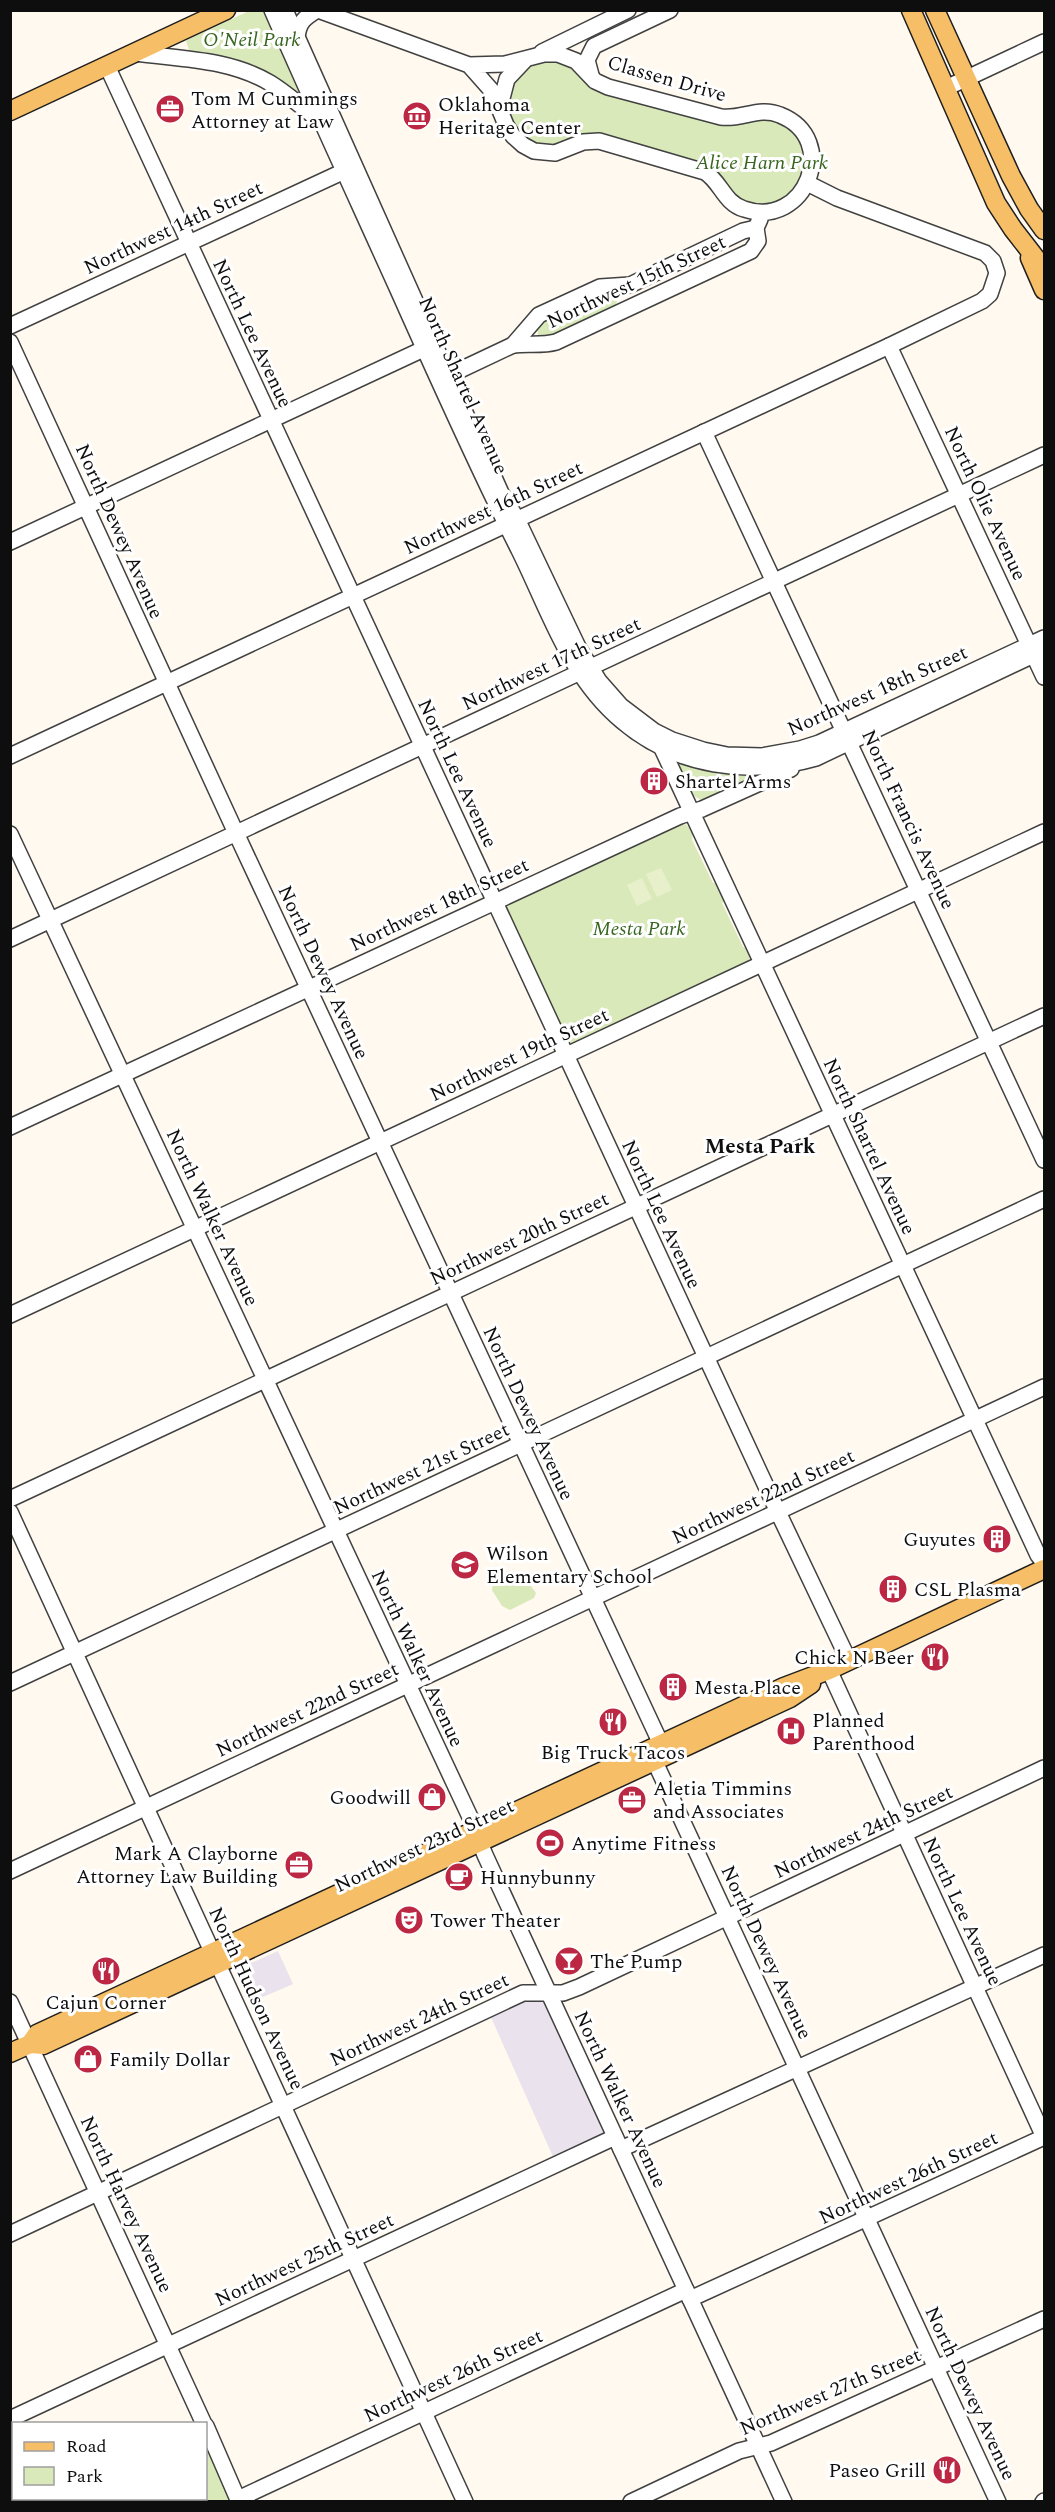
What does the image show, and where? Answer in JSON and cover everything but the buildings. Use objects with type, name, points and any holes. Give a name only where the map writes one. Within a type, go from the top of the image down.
[{"type":"main road","points":[[911,10],[996,203],[1044,269]]},
{"type":"main road","points":[[935,10],[1011,176],[1029,209],[1044,230]]},
{"type":"main road","points":[[10,111],[224,11]]},
{"type":"main road","points":[[1023,243],[1044,290]]},
{"type":"main road","name":"Northwest 23rd Street","points":[[478,1836],[655,1762],[790,1698],[830,1670],[849,1660],[1044,1569]]},
{"type":"main road","name":"Northwest 23rd Street","points":[[10,2053],[30,2044],[38,2034],[216,1959],[478,1836],[661,1744],[784,1687],[830,1670]]},
{"type":"street","name":"North Shartel Avenue","points":[[272,10],[323,124],[349,169],[511,522],[568,654],[621,706],[654,731],[1038,1555],[1044,1563]]},
{"type":"street","name":"North Shartel Avenue","points":[[285,10],[351,153],[349,169]]},
{"type":"street","points":[[500,106],[507,79],[530,58],[628,10]]},
{"type":"street","points":[[592,78],[587,60],[594,46],[670,10]]},
{"type":"street","points":[[297,37],[299,24],[305,17],[321,11]]},
{"type":"street","name":"Classen Drive","points":[[321,11],[469,65],[506,64],[552,53],[564,55],[576,61],[592,78],[608,87],[721,117],[731,118],[758,111],[780,115],[796,125],[808,141],[812,165],[807,183]]},
{"type":"street","points":[[946,88],[1044,42]]},
{"type":"street","points":[[136,53],[203,61],[243,70],[279,89],[323,124],[340,131]]},
{"type":"street","name":"Classen Drive","points":[[469,65],[489,86],[513,136],[534,151],[555,153],[588,141],[606,142],[705,172],[713,178],[725,197],[733,204],[761,213]]},
{"type":"street","name":"North Lee Avenue","points":[[107,66],[706,1358],[849,1660]]},
{"type":"street","name":"Northwest 14th Street","points":[[10,326],[349,169]]},
{"type":"street","points":[[761,213],[787,205],[796,198],[807,183]]},
{"type":"street","name":"Northwest 16th Street","points":[[10,756],[976,305],[990,294],[997,273],[993,261],[985,253],[837,198],[807,183]]},
{"type":"street","name":"Northwest 15th Street","points":[[513,345],[546,345],[556,342],[751,251],[758,241],[756,228],[761,213]]},
{"type":"street","name":"Northwest 15th Street","points":[[443,378],[513,345],[539,315],[600,287],[630,285],[742,231],[756,228]]},
{"type":"street","points":[[618,287],[628,309]]},
{"type":"street","name":"North Dewey Avenue","points":[[10,342],[166,683],[661,1744]]},
{"type":"street","points":[[10,542],[429,346]]},
{"type":"street","name":"North Olie Avenue","points":[[889,346],[1036,650],[1044,677]]},
{"type":"street","name":"North Francis Avenue","points":[[704,432],[1044,1160]]},
{"type":"street","name":"Northwest 17th Street","points":[[10,939],[1044,455]]},
{"type":"street","name":"Northwest 18th Street","points":[[654,731],[703,750],[750,756],[800,750],[846,736],[1036,650],[1044,638]]},
{"type":"street","name":"North Shartel Avenue","points":[[584,670],[605,705],[623,722],[661,747]]},
{"type":"street","name":"Northwest 18th Street","points":[[10,1127],[494,901],[816,758],[846,736]]},
{"type":"street","name":"Northwest 18th Street","points":[[661,747],[710,763],[752,768],[784,766],[816,758]]},
{"type":"street","name":"Northwest 19th Street","points":[[10,1315],[1044,832]]},
{"type":"street","name":"North Walker Avenue","points":[[10,834],[478,1836],[783,2502]]},
{"type":"street","name":"Northwest 20th Street","points":[[10,1499],[1044,1016]]},
{"type":"street","name":"Northwest 21st Street","points":[[10,1683],[1044,1199]]},
{"type":"street","name":"Northwest 22nd Street","points":[[10,1871],[1044,1387]]},
{"type":"street","name":"North Hudson Avenue","points":[[10,1512],[465,2502]]},
{"type":"street","name":"North Lee Avenue","points":[[830,1670],[1044,2137]]},
{"type":"street","points":[[655,1762],[661,1744]]},
{"type":"street","name":"North Dewey Avenue","points":[[655,1762],[729,1917],[998,2502]]},
{"type":"street","name":"Northwest 24th Street","points":[[10,2234],[523,1993],[563,1993],[579,1987],[1044,1768]]},
{"type":"street","name":"Northwest 25th Street","points":[[10,2420],[354,2259],[618,2143],[798,2068],[1044,1955]]},
{"type":"street","name":"North Harvey Avenue","points":[[10,2002],[204,2422]]},
{"type":"street","name":"Northwest 26th Street","points":[[238,2500],[424,2412],[688,2294],[867,2219],[1044,2137]]},
{"type":"street","name":"Northwest 27th Street","points":[[631,2502],[739,2451],[771,2443],[1044,2319]]},
{"type":"street","name":"North Harvey Avenue","points":[[207,2430],[238,2500]]},
{"type":"shaded area","points":[[278,1951],[293,1984],[256,2000],[242,1967]]},
{"type":"shaded area","points":[[530,1998],[546,2001],[607,2135],[554,2159],[490,2015]]},
{"type":"green space","name":"O'Neil Park","points":[[249,11],[267,11],[304,100],[189,50],[186,41],[189,39]]},
{"type":"green space","name":"Alice Harn Park","points":[[558,59],[584,75],[752,118],[773,118],[798,136],[806,156],[801,184],[785,200],[757,206],[734,197],[718,175],[594,135],[563,145],[544,147],[518,135],[506,111],[513,78],[537,60]]},
{"type":"green space","points":[[603,291],[614,293],[617,300],[616,307],[551,339],[538,335],[537,324]]},
{"type":"green space","points":[[678,760],[764,775],[707,801],[691,792],[676,763]]},
{"type":"green space","name":"Mesta Park","points":[[683,822],[693,831],[692,840],[713,883],[717,883],[725,901],[722,903],[743,947],[747,948],[750,953],[749,961],[745,965],[569,1047],[503,904]]},
{"type":"green space","points":[[661,868],[672,890],[657,897],[646,874]]},
{"type":"green space","points":[[642,878],[652,899],[637,906],[627,885]]},
{"type":"green space","points":[[500,1572],[523,1575],[536,1593],[534,1598],[510,1610],[502,1606],[492,1590],[494,1575]]},
{"type":"green space","points":[[207,2441],[234,2502],[49,2502],[52,2500],[207,2500]]},
{"type":"place","name":"Tom M Cummings Attorney at Law","points":[[170,109]]},
{"type":"place","name":"Oklahoma Heritage Center","points":[[417,116]]},
{"type":"place","name":"Shartel Arms","points":[[654,781]]},
{"type":"place","name":"Guyutes","points":[[997,1539]]},
{"type":"place","name":"Wilson Elementary School","points":[[465,1565]]},
{"type":"place","name":"CSL Plasma","points":[[893,1589]]},
{"type":"place","name":"Chick N Beer","points":[[935,1657]]},
{"type":"place","name":"Mesta Place","points":[[673,1687]]},
{"type":"place","name":"Big Truck Tacos","points":[[613,1722]]},
{"type":"place","name":"Planned Parenthood","points":[[791,1731]]},
{"type":"place","name":"Goodwill","points":[[432,1797]]},
{"type":"place","name":"Aletia Timmins and Associates","points":[[632,1800]]},
{"type":"place","name":"Anytime Fitness","points":[[550,1843]]},
{"type":"place","name":"Mark A Clayborne Attorney Law Building","points":[[299,1865]]},
{"type":"place","name":"Hunnybunny","points":[[459,1877]]},
{"type":"place","name":"Tower Theater","points":[[409,1920]]},
{"type":"place","name":"The Pump","points":[[569,1961]]},
{"type":"place","name":"Cajun Corner","points":[[106,1971]]},
{"type":"place","name":"Family Dollar","points":[[88,2059]]},
{"type":"place","name":"Paseo Grill","points":[[947,2470]]},
{"type":"district","name":"Mesta Park","points":[[760,1146]]}]
